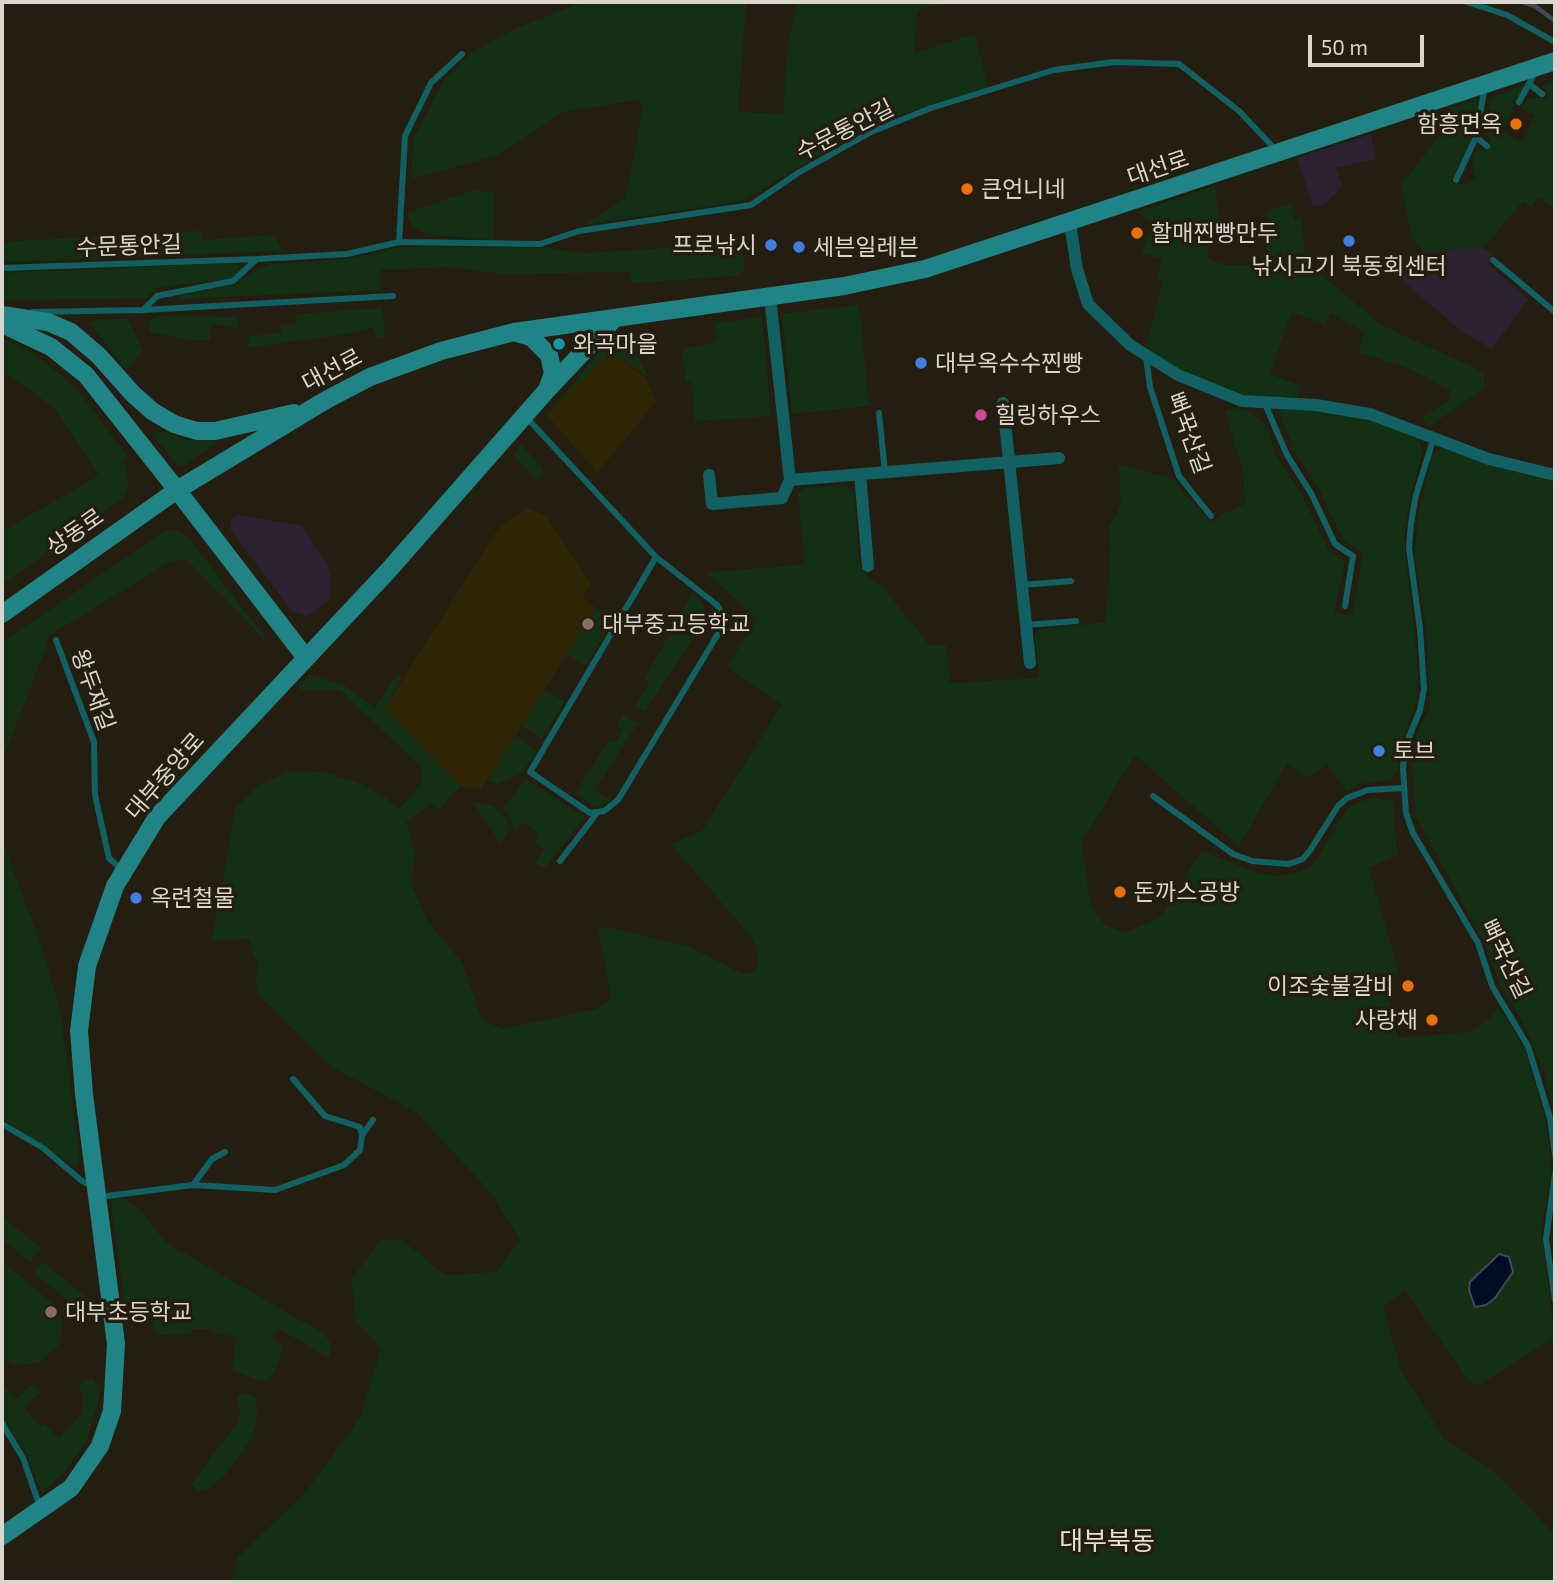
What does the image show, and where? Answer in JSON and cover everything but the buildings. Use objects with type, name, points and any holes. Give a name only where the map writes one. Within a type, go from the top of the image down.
[{"type":"street","name":"대선로","points":[[177,490],[311,409],[370,377],[404,363],[514,332],[770,297],[913,272],[1070,223],[1547,64]]},
{"type":"street","name":"뻐꾹산길","points":[[1070,223],[1079,278],[1088,304],[1113,331],[1146,356],[1178,375],[1225,396],[1265,404],[1341,408],[1403,424],[1489,458],[1555,475]]},
{"type":"street","points":[[709,475],[712,504],[782,498],[790,480],[770,297]]},
{"type":"street","points":[[2,314],[48,322],[71,332],[152,411],[187,428],[215,431],[311,409]]},
{"type":"street","name":"대부중앙로","points":[[2,1536],[42,1510],[82,1475],[100,1446],[112,1411],[116,1344],[80,1058],[82,996],[99,926],[123,871],[157,817],[387,572],[615,317]]},
{"type":"street","points":[[2,324],[51,347],[86,375],[306,658]]},
{"type":"street","points":[[514,332],[531,337],[549,355],[553,373],[547,390]]},
{"type":"street","points":[[1003,403],[1030,663]]},
{"type":"street","points":[[790,480],[1059,458]]},
{"type":"street","points":[[860,474],[868,566]]},
{"type":"street","name":"상동로","points":[[2,614],[177,490]]},
{"type":"lane","points":[[1467,2],[1507,15],[1555,43]]},
{"type":"lane","points":[[399,242],[405,136],[431,83],[462,54]]},
{"type":"lane","name":"수문통안길","points":[[2,268],[347,254],[399,242],[540,244],[579,231],[751,205],[798,173],[871,132],[931,108],[1054,70],[1114,62],[1179,64],[1239,111],[1278,153]]},
{"type":"lane","points":[[1519,102],[1529,84],[1547,64]]},
{"type":"lane","points":[[1457,180],[1476,137],[1486,84]]},
{"type":"lane","points":[[1529,84],[1542,94]]},
{"type":"lane","points":[[1476,137],[1487,146]]},
{"type":"lane","name":"수문통안길","points":[[143,310],[157,296],[233,281],[257,259]]},
{"type":"lane","points":[[1493,260],[1555,312]]},
{"type":"lane","points":[[2,314],[143,310],[393,296]]},
{"type":"lane","name":"뻐꾹산길","points":[[1146,356],[1150,387],[1179,476],[1210,516]]},
{"type":"lane","points":[[1265,404],[1287,455],[1312,495],[1335,544],[1353,556],[1345,606]]},
{"type":"lane","points":[[879,413],[885,472]]},
{"type":"lane","points":[[525,416],[656,557],[717,606],[723,622],[618,800],[597,813],[560,861]]},
{"type":"lane","name":"뻐꾹산길","points":[[1434,437],[1416,495],[1409,548],[1420,629],[1424,689],[1420,710],[1405,747],[1406,813],[1413,833],[1478,943],[1492,986],[1528,1046],[1550,1118],[1555,1155]]},
{"type":"lane","points":[[597,813],[585,810],[530,772],[656,557]]},
{"type":"lane","points":[[1022,585],[1071,581]]},
{"type":"lane","points":[[1026,625],[1076,621]]},
{"type":"lane","name":"왕두재길","points":[[56,640],[94,742],[94,795],[109,858],[123,871]]},
{"type":"lane","points":[[1153,796],[1233,854],[1252,861],[1289,864],[1303,859],[1338,806],[1347,798],[1368,790],[1404,788]]},
{"type":"lane","points":[[293,1079],[325,1116],[355,1125],[362,1135]]},
{"type":"lane","points":[[2,1125],[43,1148],[98,1193],[193,1185],[264,1190],[284,1188],[344,1165],[360,1150],[362,1135],[373,1120]]},
{"type":"lane","points":[[193,1185],[212,1159],[225,1152]]},
{"type":"lane","points":[[1555,1174],[1546,1240],[1555,1300]]},
{"type":"lane","points":[[2,1423],[23,1458],[42,1510]]},
{"type":"shaded area","points":[[1371,134],[1376,159],[1336,168],[1342,187],[1324,205],[1313,207],[1297,158]]},
{"type":"shaded area","points":[[1479,246],[1492,254],[1487,263],[1528,299],[1492,349],[1460,330],[1402,280],[1421,250],[1427,252]]},
{"type":"shaded area","points":[[237,515],[302,526],[327,564],[331,579],[330,599],[307,616],[293,612],[230,529],[232,518]]},
{"type":"green space","points":[[584,2],[746,2],[738,112],[783,114],[788,43],[798,2],[955,2],[917,10],[914,53],[975,34],[988,87],[872,124],[742,201],[583,225],[626,198],[643,108],[639,100],[565,111],[495,156],[411,179],[413,139],[445,79],[471,53],[517,28]]},
{"type":"green space","points":[[1555,80],[1555,208],[1538,197],[1531,207],[1523,201],[1484,247],[1427,252],[1421,250],[1412,238],[1401,185],[1440,135],[1452,108],[1479,99],[1473,136],[1451,182],[1463,185],[1476,180],[1472,159],[1475,152],[1491,145],[1484,123],[1492,98],[1526,83],[1501,132],[1523,142],[1535,115],[1520,108],[1531,98],[1549,98],[1543,85]]},
{"type":"green space","points":[[1215,186],[1220,233],[1214,231],[1207,258],[1224,265],[1266,265],[1268,210],[1291,204],[1294,220],[1301,219],[1306,262],[1381,325],[1479,370],[1484,375],[1484,389],[1428,427],[1421,415],[1426,415],[1450,399],[1450,390],[1410,369],[1359,352],[1365,333],[1330,312],[1325,324],[1292,312],[1269,374],[1301,386],[1297,397],[1247,397],[1189,374],[1145,350],[1163,281],[1157,279],[1162,259],[1141,253],[1154,223],[1137,212]]},
{"type":"green space","points":[[474,190],[494,193],[493,240],[424,234],[412,225],[406,213]]},
{"type":"green space","points":[[200,231],[203,240],[273,235],[284,251],[2,262],[2,242]]},
{"type":"green space","points":[[734,245],[741,250],[745,260],[743,273],[737,276],[632,283],[630,272],[502,274],[447,267],[380,270],[381,290],[179,299],[181,295],[238,284],[254,271],[272,264],[342,260],[402,247],[545,248],[583,253]]},
{"type":"green space","points":[[233,263],[239,267],[239,271],[232,278],[157,288],[146,298],[2,300],[2,273]]},
{"type":"green space","points":[[859,305],[869,406],[792,414],[782,314]]},
{"type":"green space","points":[[382,308],[385,338],[377,338],[373,327],[347,334],[246,348],[250,336],[281,333],[281,325],[297,323],[296,314]]},
{"type":"green space","points":[[156,316],[238,317],[237,328],[212,324],[210,340],[189,340],[150,332],[148,322]]},
{"type":"green space","points":[[762,317],[771,416],[695,421],[691,381],[686,381],[682,349],[716,342],[715,323]]},
{"type":"green space","points":[[128,319],[143,351],[126,370],[90,323],[95,320]]},
{"type":"green space","points":[[620,336],[627,337],[632,343],[648,377],[611,352],[547,415],[608,341]]},
{"type":"green space","points":[[2,337],[37,355],[75,387],[128,457],[123,461],[129,483],[123,498],[2,585],[2,531],[95,478],[98,473],[53,407],[11,376],[2,374]]},
{"type":"green space","points":[[1236,408],[1249,411],[1265,424],[1276,455],[1301,494],[1328,549],[1345,561],[1334,612],[1352,616],[1363,554],[1343,540],[1319,489],[1294,450],[1278,409],[1315,409],[1370,418],[1420,440],[1422,453],[1409,503],[1404,540],[1418,671],[1417,698],[1401,743],[1397,772],[1391,780],[1359,784],[1347,792],[1327,764],[1306,778],[1287,763],[1239,846],[1135,755],[1082,841],[1090,903],[1104,924],[1124,933],[1159,918],[1202,851],[1257,873],[1276,876],[1297,873],[1314,864],[1348,807],[1372,797],[1393,801],[1397,856],[1368,867],[1399,972],[1383,978],[1398,1038],[1468,1032],[1478,1028],[1500,1009],[1524,1047],[1545,1119],[1549,1148],[1551,1176],[1541,1230],[1555,1337],[1479,1385],[1469,1381],[1405,1290],[1383,1307],[1401,1371],[1445,1440],[1495,1472],[1555,1535],[1555,1582],[228,1582],[235,1575],[237,1558],[306,1492],[360,1418],[381,1349],[356,1321],[352,1279],[381,1239],[402,1240],[445,1275],[496,1272],[520,1240],[493,1195],[416,1112],[332,1067],[260,996],[255,978],[259,964],[253,955],[250,939],[212,940],[236,807],[257,787],[289,771],[324,772],[358,783],[387,798],[398,810],[421,785],[423,769],[340,690],[302,690],[298,686],[310,675],[344,685],[375,709],[391,681],[403,674],[385,709],[460,786],[439,809],[430,804],[406,822],[415,853],[411,883],[426,919],[462,963],[482,1020],[502,1029],[597,1009],[612,998],[598,930],[607,927],[690,947],[743,974],[756,971],[759,960],[753,939],[671,844],[702,831],[782,705],[727,666],[757,619],[706,572],[805,565],[798,493],[806,488],[846,485],[854,493],[859,562],[869,579],[882,586],[930,646],[946,645],[950,683],[1039,678],[1035,635],[1039,630],[1106,622],[1111,546],[1109,528],[1121,505],[1119,464],[1176,480],[1182,492],[1213,523],[1220,515],[1245,504],[1243,470],[1225,412]],"holes":[[[1499,1254],[1509,1257],[1507,1284],[1486,1305],[1480,1276],[1491,1259]]]},
{"type":"green space","points":[[163,431],[185,440],[212,439],[217,443],[180,467],[154,437],[156,433]]},
{"type":"green space","points":[[521,444],[543,469],[538,482],[513,454]]},
{"type":"green space","points":[[1449,447],[1555,479],[1555,1118],[1544,1072],[1525,1025],[1500,984],[1483,940],[1416,816],[1411,758],[1416,736],[1430,708],[1427,634],[1415,556],[1418,516],[1433,453]]},
{"type":"green space","points":[[176,529],[189,538],[272,647],[187,560],[171,561],[47,637],[46,648],[2,761],[2,642],[164,532]]},
{"type":"green space","points":[[693,592],[703,604],[712,626],[704,621],[645,711],[641,710],[635,707],[649,682],[645,678]]},
{"type":"green space","points":[[596,608],[611,621],[587,664],[583,665],[567,654]]},
{"type":"green space","points":[[545,690],[565,701],[542,739],[522,726]]},
{"type":"green space","points":[[623,715],[638,723],[594,790],[611,801],[597,808],[575,794],[609,740],[615,743],[623,729],[617,725]]},
{"type":"green space","points":[[516,735],[536,752],[522,773],[497,784],[488,780]]},
{"type":"green space","points":[[526,779],[585,817],[545,868],[534,863],[544,850],[534,842],[539,835],[525,822],[515,832],[510,817],[503,808]]},
{"type":"green space","points":[[473,802],[493,806],[506,819],[509,829],[501,844]]},
{"type":"green space","points":[[2,843],[37,933],[60,1010],[80,1161],[76,1168],[2,1119]]},
{"type":"green space","points":[[122,1197],[140,1209],[165,1242],[324,1334],[332,1345],[329,1358],[278,1328],[272,1339],[284,1347],[272,1376],[266,1381],[256,1380],[232,1369],[237,1337],[215,1333],[212,1329],[192,1329],[191,1334],[158,1335],[153,1323],[153,1308],[129,1306],[125,1302],[111,1204],[114,1199]]},
{"type":"green space","points":[[2,1217],[41,1248],[30,1262],[2,1239]]},
{"type":"green space","points":[[2,1261],[51,1302],[60,1316],[62,1331],[58,1346],[38,1363],[17,1365],[2,1359]]},
{"type":"green space","points":[[43,1262],[99,1307],[100,1318],[96,1323],[34,1273]]},
{"type":"green space","points":[[92,1378],[100,1387],[99,1399],[86,1442],[64,1473],[42,1493],[28,1458],[2,1416],[2,1385],[16,1399],[32,1384],[40,1393],[24,1407],[41,1427],[45,1424],[59,1439],[81,1414],[84,1397],[79,1389],[82,1383]]},
{"type":"green space","points":[[244,1392],[255,1397],[257,1408],[256,1425],[250,1441],[225,1475],[210,1488],[197,1491],[191,1484],[238,1422],[240,1412],[237,1397]]},
{"type":"sand","points":[[611,351],[646,378],[656,402],[597,473],[547,415]]},
{"type":"sand","points":[[527,507],[547,517],[591,583],[583,598],[596,608],[481,790],[460,786],[385,708],[497,530]]},
{"type":"water","points":[[1499,1254],[1509,1257],[1513,1272],[1495,1298],[1486,1305],[1475,1307],[1469,1290],[1470,1282]]},
{"type":"waterway","points":[[1523,2],[1535,6],[1555,21]]},
{"type":"place","name":"함흥면옥","points":[[1516,124]]},
{"type":"place","name":"큰언니네","points":[[967,189]]},
{"type":"place","name":"할매찐빵만두","points":[[1137,233]]},
{"type":"place","name":"낚시고기 북동회센터","points":[[1349,241]]},
{"type":"place","name":"프로낚시","points":[[771,245]]},
{"type":"place","name":"세븐일레븐","points":[[799,247]]},
{"type":"place","name":"와곡마을","points":[[559,344]]},
{"type":"place","name":"대부옥수수찐빵","points":[[921,363]]},
{"type":"place","name":"힐링하우스","points":[[981,415]]},
{"type":"place","name":"대부중고등학교","points":[[588,624]]},
{"type":"place","name":"토브","points":[[1379,751]]},
{"type":"place","name":"돈까스공방","points":[[1120,892]]},
{"type":"place","name":"옥련철물","points":[[136,898]]},
{"type":"place","name":"이조숯불갈비","points":[[1408,986]]},
{"type":"place","name":"사랑채","points":[[1432,1020]]},
{"type":"place","name":"대부초등학교","points":[[51,1312]]},
{"type":"district","name":"대부북동","points":[[1107,1541]]}]
